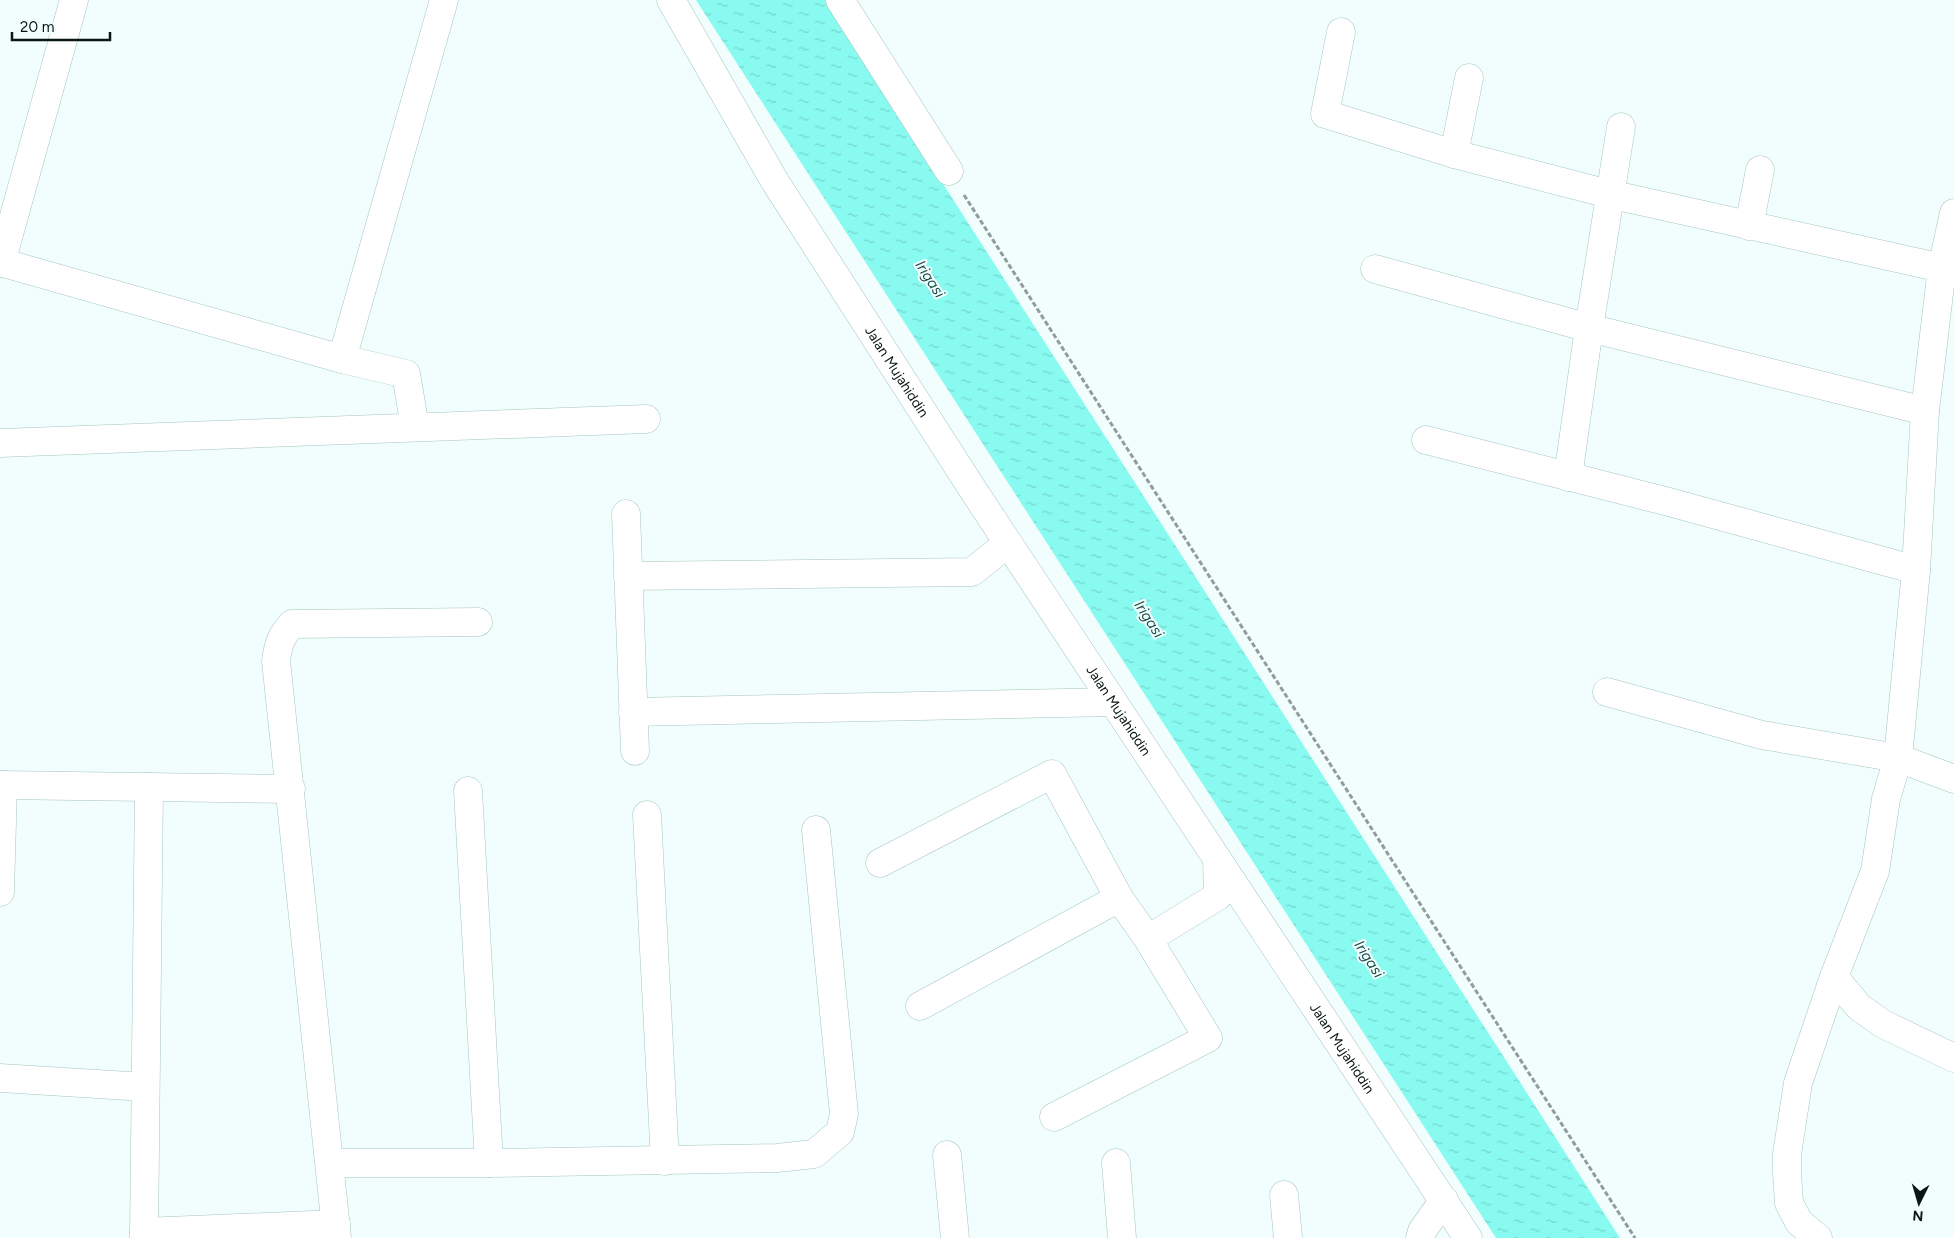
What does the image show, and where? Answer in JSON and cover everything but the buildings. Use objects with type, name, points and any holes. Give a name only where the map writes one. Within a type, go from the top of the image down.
[{"type":"street","points":[[74,0],[1,262],[342,358],[406,374],[415,427]]},
{"type":"street","points":[[342,358],[444,0]]},
{"type":"street","name":"Jalan Mujahiddin","points":[[671,0],[774,180],[1008,543],[1468,1238]]},
{"type":"street","points":[[840,0],[949,171]]},
{"type":"street","points":[[1341,32],[1325,114],[1454,154],[1609,194],[1942,268]]},
{"type":"street","points":[[1454,154],[1469,78]]},
{"type":"street","points":[[1568,477],[1609,194],[1621,127]]},
{"type":"street","points":[[1749,226],[1760,170]]},
{"type":"street","points":[[1818,1238],[1799,1222],[1789,1203],[1787,1154],[1798,1083],[1834,977],[1875,870],[1886,799],[1898,758],[1916,570],[1925,411],[1942,268],[1954,213]]},
{"type":"street","points":[[1375,269],[1589,328],[1925,411]]},
{"type":"street","points":[[0,443],[646,418]]},
{"type":"street","points":[[1426,440],[1670,502],[1916,570]]},
{"type":"street","points":[[626,514],[635,751]]},
{"type":"street","points":[[628,576],[972,572],[1008,543]]},
{"type":"street","points":[[149,787],[144,1235],[337,1231],[276,661],[278,646],[282,634],[292,624],[478,622]]},
{"type":"street","points":[[1608,692],[1762,735],[1898,758],[1954,779]]},
{"type":"street","points":[[633,712],[1113,702]]},
{"type":"street","points":[[880,863],[1052,774],[1119,898],[1148,939],[1208,1038],[1054,1117]]},
{"type":"street","points":[[0,892],[2,785],[291,789]]},
{"type":"street","points":[[468,790],[489,1163]]},
{"type":"street","points":[[647,815],[665,1161]]},
{"type":"street","points":[[330,1163],[665,1161],[778,1158],[814,1154],[840,1132],[844,1114],[816,830]]},
{"type":"street","points":[[1148,939],[1218,896],[1217,859]]},
{"type":"street","points":[[920,1006],[1119,898]]},
{"type":"street","points":[[1834,977],[1859,1007],[1883,1024],[1954,1058]]},
{"type":"street","points":[[0,1078],[145,1087]]},
{"type":"street","points":[[947,1155],[955,1238]]},
{"type":"street","points":[[1116,1163],[1122,1238]]},
{"type":"street","points":[[1284,1195],[1288,1238]]},
{"type":"street","points":[[1420,1238],[1422,1231],[1444,1200]]},
{"type":"path","points":[[949,171],[1635,1238]]},
{"type":"water","name":"Irigasi","points":[[696,0],[825,0],[1620,1238],[1496,1238]]}]
